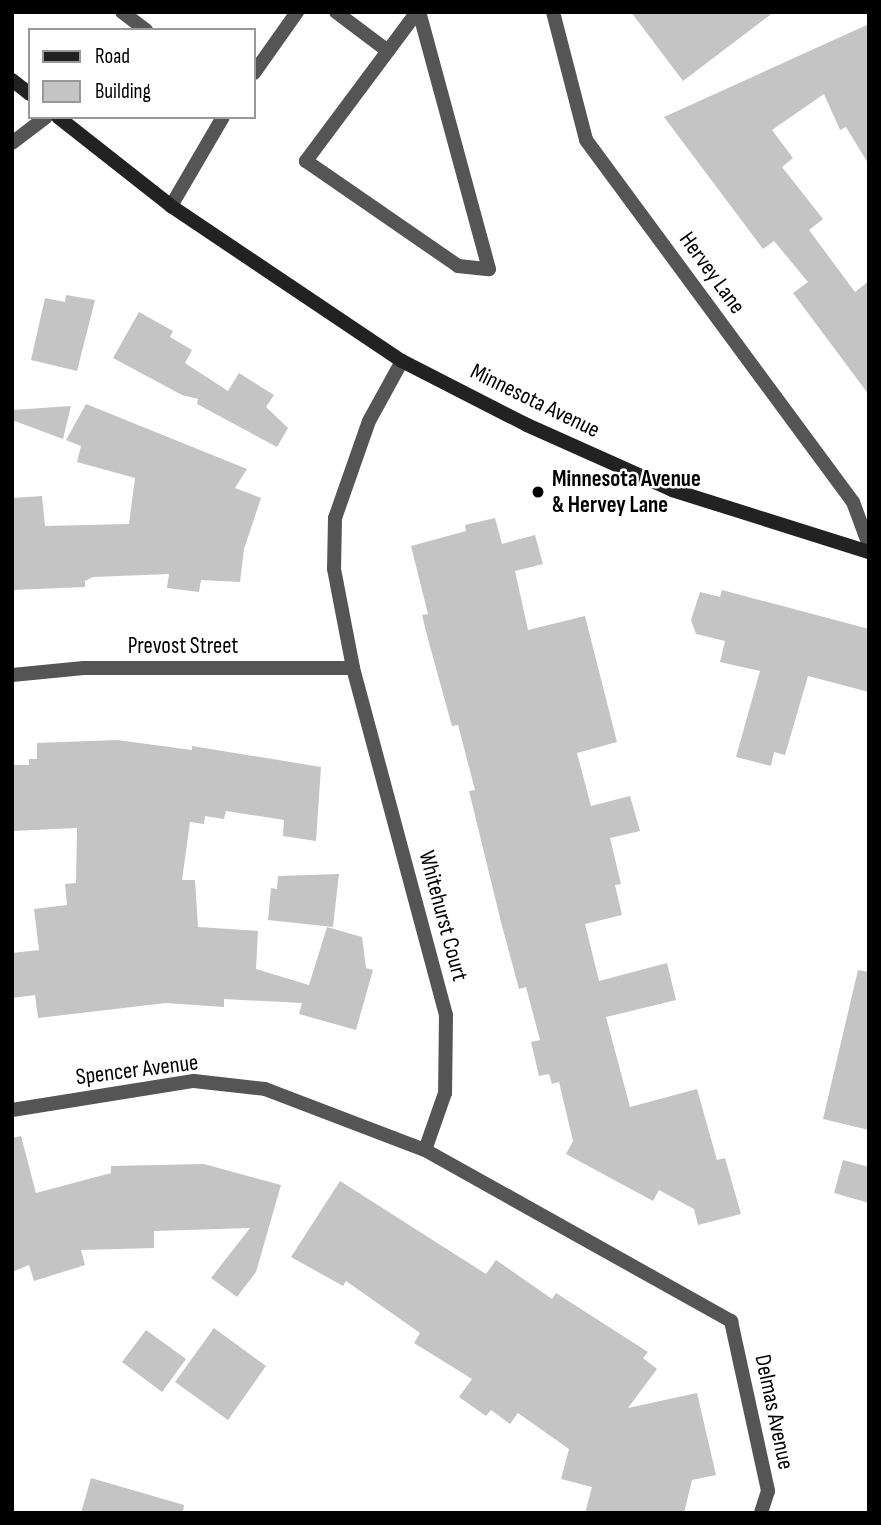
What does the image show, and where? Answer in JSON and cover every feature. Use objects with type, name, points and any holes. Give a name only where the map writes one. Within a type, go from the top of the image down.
[{"type":"main road","points":[[12,80],[28,92]]},
{"type":"main road","name":"Minnesota Avenue","points":[[61,119],[172,206],[402,360],[560,441],[671,489],[869,552]]},
{"type":"street","points":[[122,12],[143,28]]},
{"type":"street","points":[[256,70],[298,12]]},
{"type":"street","points":[[336,12],[388,51]]},
{"type":"street","points":[[418,12],[489,269],[458,266],[306,160],[418,12]]},
{"type":"street","name":"Hervey Lane","points":[[553,12],[586,140],[853,502],[869,545]]},
{"type":"street","points":[[12,143],[43,119]]},
{"type":"street","points":[[172,206],[222,119]]},
{"type":"street","name":"Whitehurst Court","points":[[402,360],[369,421],[335,518],[334,569],[353,668],[446,1015],[445,1093],[425,1150]]},
{"type":"street","name":"Prevost Street","points":[[12,675],[85,668],[353,668]]},
{"type":"street","name":"Spencer Avenue","points":[[12,1110],[194,1081],[265,1089],[425,1150]]},
{"type":"street","name":"Delmas Avenue","points":[[425,1150],[731,1321],[768,1491],[761,1513]]},
{"type":"building","points":[[631,12],[774,12],[683,81]]},
{"type":"building","points":[[869,24],[869,165],[846,127],[840,130],[824,94],[772,130],[793,158],[782,167],[823,219],[809,230],[855,292],[869,281],[869,395],[793,293],[808,282],[774,241],[763,249],[664,117]]},
{"type":"building","points":[[66,295],[95,300],[77,371],[31,360],[45,298],[65,302]]},
{"type":"building","points":[[139,312],[173,331],[170,337],[192,350],[185,363],[228,391],[239,373],[274,395],[266,407],[288,428],[277,447],[197,404],[198,399],[182,395],[113,358]]},
{"type":"building","points":[[86,404],[247,469],[235,488],[261,498],[244,549],[240,582],[201,580],[199,592],[167,588],[169,574],[93,577],[85,581],[85,587],[12,590],[12,498],[42,496],[45,526],[129,524],[135,478],[77,462],[81,446],[66,440]]},
{"type":"building","points":[[71,406],[63,439],[12,420],[12,410]]},
{"type":"building","points":[[495,518],[502,544],[535,535],[543,564],[515,571],[528,630],[585,616],[617,742],[577,753],[591,806],[630,796],[640,831],[610,838],[621,884],[615,885],[622,915],[585,924],[599,981],[667,963],[676,1000],[606,1017],[630,1107],[697,1089],[717,1160],[725,1158],[741,1214],[698,1225],[694,1209],[659,1190],[653,1201],[566,1154],[573,1141],[559,1082],[552,1084],[549,1074],[539,1076],[531,1042],[540,1040],[526,987],[519,989],[501,922],[469,791],[475,790],[458,725],[452,726],[429,643],[422,615],[428,614],[411,546],[466,531],[465,525]]},
{"type":"building","points":[[722,590],[869,629],[869,692],[808,676],[785,755],[774,752],[771,766],[736,757],[760,671],[720,662],[725,641],[696,634],[691,620],[700,592],[720,597]]},
{"type":"building","points":[[117,740],[192,750],[192,746],[321,767],[316,841],[283,836],[284,820],[226,811],[224,819],[205,816],[204,824],[190,822],[182,880],[195,880],[198,927],[258,931],[256,969],[309,985],[327,927],[362,937],[366,968],[373,970],[356,1030],[299,1014],[302,1003],[224,999],[224,1007],[166,1003],[38,1018],[35,995],[12,998],[12,953],[39,950],[34,909],[67,905],[65,884],[76,883],[77,828],[12,831],[12,765],[29,765],[29,759],[37,759],[37,743]]},
{"type":"building","points":[[339,874],[333,927],[268,920],[271,888],[277,889],[278,876]]},
{"type":"building","points":[[858,970],[869,972],[869,1130],[823,1119]]},
{"type":"building","points":[[21,1136],[36,1193],[111,1173],[111,1166],[204,1164],[281,1185],[256,1272],[237,1297],[211,1278],[250,1228],[154,1231],[154,1248],[81,1250],[85,1265],[34,1281],[29,1265],[12,1272],[12,1138]]},
{"type":"building","points":[[843,1160],[869,1167],[869,1203],[834,1193]]},
{"type":"building","points":[[340,1181],[486,1274],[496,1260],[552,1299],[556,1293],[648,1352],[643,1358],[657,1369],[628,1408],[697,1393],[716,1475],[692,1480],[684,1513],[585,1513],[592,1487],[561,1479],[569,1449],[518,1413],[510,1424],[491,1410],[486,1416],[459,1397],[472,1379],[414,1343],[420,1333],[346,1281],[343,1286],[291,1257]]},
{"type":"building","points":[[214,1328],[266,1366],[228,1420],[175,1382]]},
{"type":"building","points":[[146,1330],[186,1359],[162,1392],[122,1362]]},
{"type":"building","points":[[91,1478],[184,1505],[183,1513],[81,1513]]},
{"type":"place","name":"Minnesota Avenue & Hervey Lane","points":[[538,492]]}]
